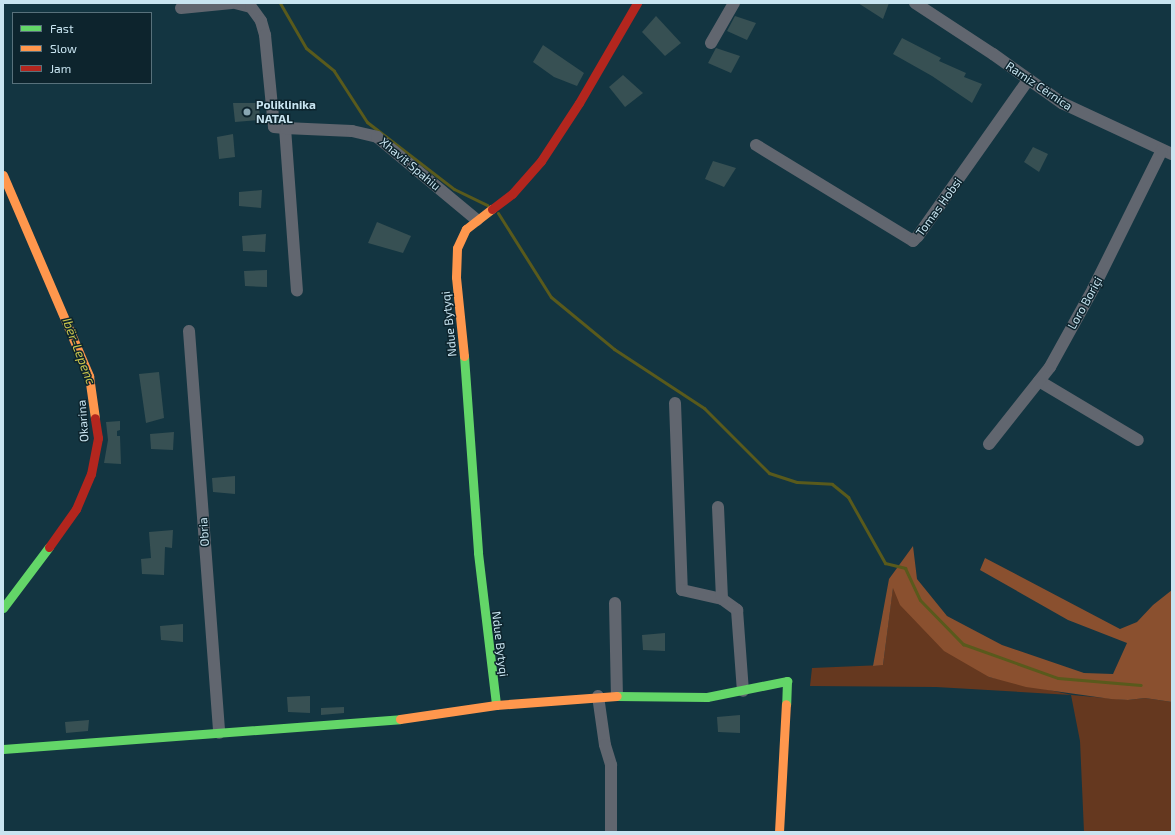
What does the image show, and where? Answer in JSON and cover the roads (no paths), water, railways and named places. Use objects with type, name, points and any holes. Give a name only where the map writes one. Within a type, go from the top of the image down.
[{"type":"street","points":[[181,8],[233,3],[251,7],[262,21],[270,67],[274,127],[285,128],[297,291]]},
{"type":"street","name":"Ndue Bytyqi","points":[[496,705],[479,560],[467,382],[456,277],[456,260],[460,237],[477,220],[512,194],[541,161],[579,103],[637,3]]},
{"type":"street","points":[[711,43],[734,3]]},
{"type":"street","name":"Ramiz Cërnica","points":[[915,3],[1062,103],[1167,152]]},
{"type":"street","name":"Tomas Hobsi","points":[[756,145],[913,241],[1028,80]]},
{"type":"street","name":"Xhavit Spahiu","points":[[285,128],[352,131],[377,137],[477,220]]},
{"type":"street","name":"Loro Boriçi","points":[[989,444],[1039,381],[1093,289],[1167,152]]},
{"type":"street","name":"Okarina","points":[[3,175],[89,376],[98,438],[91,474],[76,508],[32,571],[3,608]]},
{"type":"street","name":"Obria","points":[[189,331],[219,733]]},
{"type":"street","points":[[1039,381],[1138,440]]},
{"type":"street","points":[[674,403],[682,590],[722,599],[732,604],[740,617],[743,691]]},
{"type":"street","points":[[718,507],[722,599]]},
{"type":"street","points":[[615,603],[617,695]]},
{"type":"street","points":[[3,749],[136,737],[219,733],[438,715],[496,705],[598,696],[617,695],[694,698],[743,691],[787,681],[779,832]]},
{"type":"street","points":[[598,696],[605,745],[611,765],[611,832]]},
{"type":"waterway","points":[[280,3],[306,48],[334,71],[367,122],[454,189],[487,205]]},
{"type":"waterway","points":[[498,213],[551,297],[614,349],[704,408],[769,473],[797,482],[832,484],[848,497],[885,563],[905,568],[920,600],[963,644],[1058,678],[1141,685]]},
{"type":"place","name":"Poliklinika NATAL","points":[[247,112]]},
{"type":"water label","name":"Ibër-Lepenc","points":[[79,351]]}]
